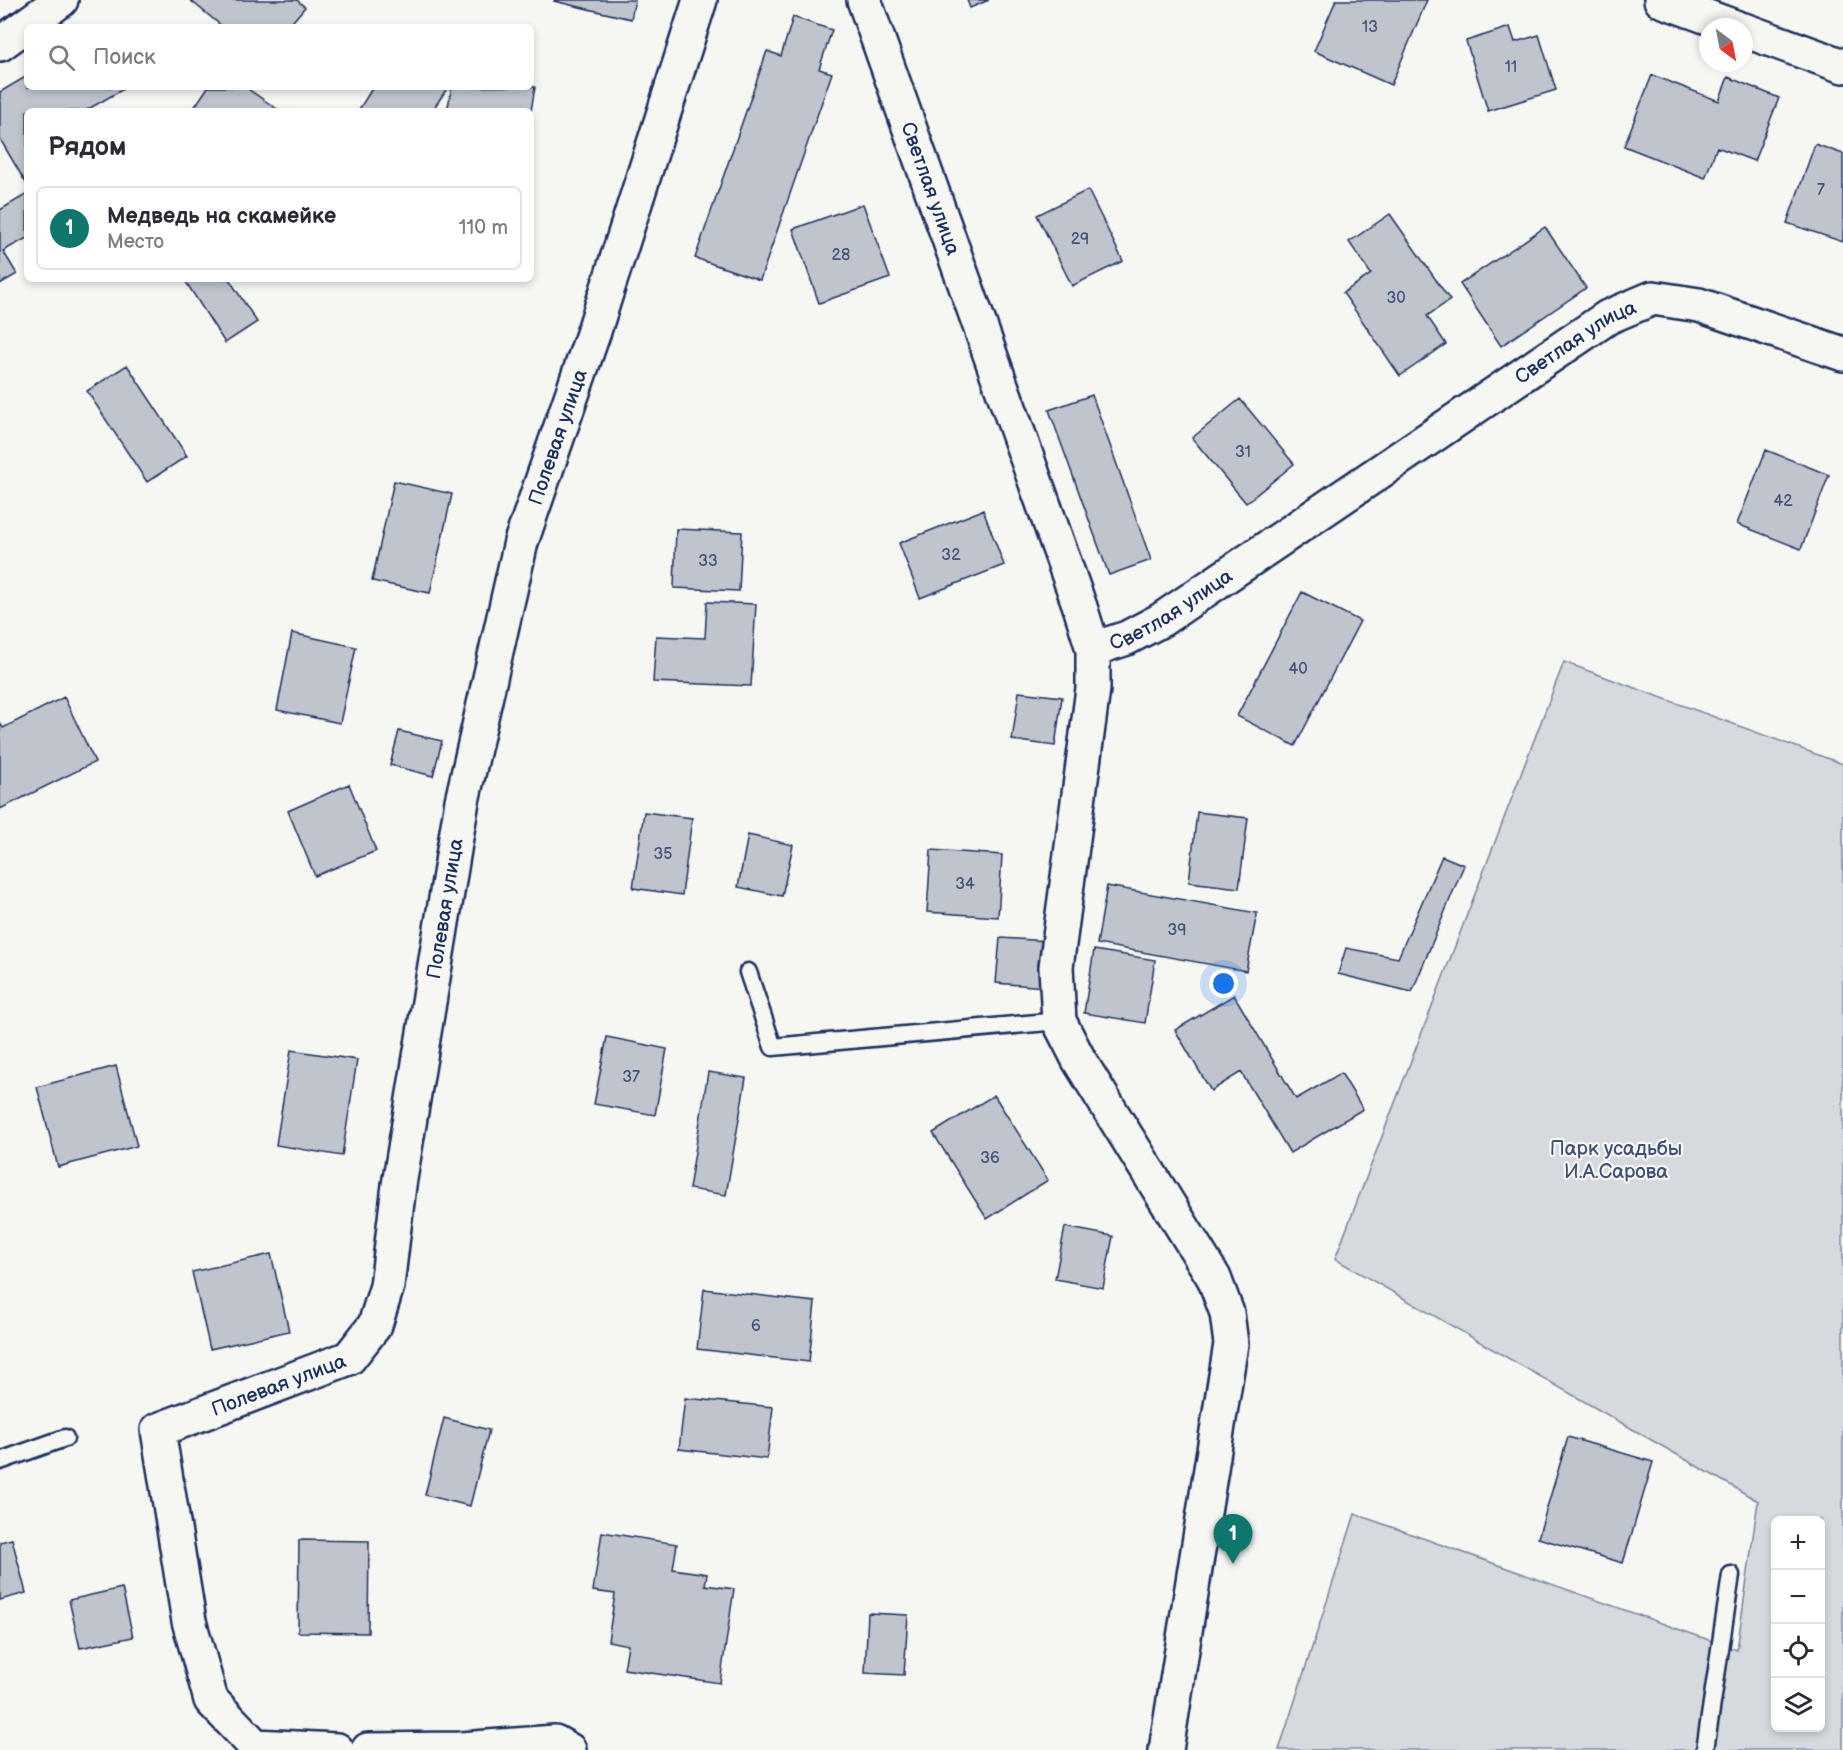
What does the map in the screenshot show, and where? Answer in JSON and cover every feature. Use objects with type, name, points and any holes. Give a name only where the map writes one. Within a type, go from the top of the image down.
[{"type":"street","points":[[27,24],[60,0]]},
{"type":"street","name":"Полевая улица","points":[[337,1750],[255,1746],[211,1700],[189,1621],[158,1430],[349,1358],[375,1325],[387,1286],[399,1185],[462,801],[521,542],[594,331],[700,0]]},
{"type":"street","name":"Светлая улица","points":[[864,0],[1093,649],[1127,638],[1161,620],[1608,317],[1653,298],[1699,305],[1843,354]]},
{"type":"street","points":[[1661,0],[1710,18]]},
{"type":"street","points":[[0,44],[24,26]]},
{"type":"street","points":[[1753,33],[1843,66]]},
{"type":"street","points":[[1093,649],[1093,689],[1056,967],[1059,1021],[1079,1060],[1214,1278],[1227,1313],[1231,1344],[1166,1750]]},
{"type":"street","points":[[368,1750],[462,1749],[555,1742],[569,1750]]},
{"type":"lane","points":[[748,972],[773,1047],[1059,1021]]},
{"type":"lane","points":[[0,1461],[64,1438]]},
{"type":"lane","points":[[1705,1750],[1731,1575]]},
{"type":"green space","name":"Парк усадьбы И.А.Сарова","points":[[1564,662],[1843,764],[1843,1750],[1279,1750],[1355,1514],[1737,1650],[1758,1501],[1335,1259]]},
{"type":"building","points":[[190,0],[297,0],[305,7],[291,24],[219,24]]},
{"type":"building","points":[[555,0],[635,0],[631,19]]},
{"type":"building","points":[[967,0],[989,0],[970,8]]},
{"type":"building","points":[[1336,0],[1427,0],[1391,85],[1314,51]]},
{"type":"building","points":[[793,17],[832,30],[819,69],[832,73],[760,280],[695,258],[767,51],[781,56]]},
{"type":"building","points":[[1510,27],[1515,42],[1539,35],[1556,90],[1488,111],[1466,41]]},
{"type":"building","points":[[1652,75],[1719,101],[1728,77],[1779,98],[1754,161],[1717,147],[1705,178],[1624,146]]},
{"type":"building","points":[[24,78],[24,90],[122,90],[90,108],[24,108],[24,180],[0,139],[0,92]]},
{"type":"building","points":[[535,87],[532,108],[448,108],[451,90],[534,90]]},
{"type":"building","points":[[206,90],[249,90],[276,108],[194,108]]},
{"type":"building","points":[[371,90],[446,90],[434,108],[360,108]]},
{"type":"building","points":[[1815,144],[1843,154],[1843,242],[1787,223]]},
{"type":"building","points":[[1088,190],[1123,261],[1072,286],[1037,215]]},
{"type":"building","points":[[24,196],[24,240],[3,251],[17,274],[0,284],[0,210]]},
{"type":"building","points":[[863,204],[890,278],[819,303],[793,229]]},
{"type":"building","points":[[1390,214],[1450,300],[1427,316],[1446,344],[1400,376],[1343,293],[1371,274],[1349,242]]},
{"type":"building","points":[[1545,227],[1586,288],[1501,346],[1460,284]]},
{"type":"building","points":[[186,282],[231,282],[257,322],[225,343]]},
{"type":"building","points":[[127,365],[187,456],[147,482],[87,391]]},
{"type":"building","points":[[1092,395],[1151,560],[1109,575],[1049,410]]},
{"type":"building","points":[[1240,399],[1294,464],[1246,503],[1192,438]]},
{"type":"building","points":[[1766,450],[1829,475],[1801,549],[1737,524]]},
{"type":"building","points":[[394,481],[452,494],[430,593],[372,581]]},
{"type":"building","points":[[983,510],[1004,565],[920,598],[899,543]]},
{"type":"building","points":[[676,529],[742,532],[739,591],[674,588]]},
{"type":"building","points":[[1302,592],[1360,621],[1295,746],[1237,716]]},
{"type":"building","points":[[707,602],[756,604],[751,686],[653,682],[656,636],[705,638]]},
{"type":"building","points":[[292,633],[356,647],[340,723],[277,710]]},
{"type":"building","points":[[1019,692],[1062,697],[1055,746],[1012,740]]},
{"type":"building","points":[[64,697],[95,762],[0,809],[0,722],[3,728]]},
{"type":"building","points":[[399,731],[442,741],[433,776],[390,765]]},
{"type":"building","points":[[349,784],[376,851],[315,876],[288,811]]},
{"type":"building","points":[[644,812],[692,818],[682,895],[633,888]]},
{"type":"building","points":[[1197,812],[1248,818],[1239,888],[1189,882]]},
{"type":"building","points":[[748,835],[793,845],[782,896],[738,887]]},
{"type":"building","points":[[931,850],[1002,855],[998,917],[927,912]]},
{"type":"building","points":[[1442,856],[1464,865],[1412,992],[1338,974],[1346,948],[1398,958]]},
{"type":"building","points":[[1107,886],[1257,913],[1246,971],[1097,944]]},
{"type":"building","points":[[1000,938],[1047,941],[1044,987],[996,983]]},
{"type":"building","points":[[1094,950],[1155,960],[1145,1023],[1084,1013]]},
{"type":"building","points":[[1234,995],[1296,1099],[1341,1073],[1363,1109],[1290,1153],[1241,1072],[1211,1091],[1175,1030]]},
{"type":"building","points":[[607,1037],[667,1049],[655,1115],[594,1104]]},
{"type":"building","points":[[291,1050],[357,1060],[342,1156],[276,1145]]},
{"type":"building","points":[[116,1066],[137,1146],[58,1167],[37,1087]]},
{"type":"building","points":[[708,1072],[746,1078],[726,1195],[689,1189]]},
{"type":"building","points":[[994,1095],[1048,1180],[987,1219],[933,1133]]},
{"type":"building","points":[[1065,1227],[1113,1236],[1103,1288],[1055,1279]]},
{"type":"building","points":[[271,1254],[289,1331],[210,1349],[192,1272]]},
{"type":"building","points":[[704,1289],[815,1302],[809,1362],[697,1349]]},
{"type":"building","points":[[685,1398],[773,1407],[767,1459],[679,1449]]},
{"type":"building","points":[[444,1418],[489,1430],[470,1506],[425,1495]]},
{"type":"building","points":[[1568,1437],[1653,1462],[1623,1563],[1538,1538]]},
{"type":"building","points":[[602,1532],[677,1544],[673,1569],[707,1574],[705,1585],[734,1589],[720,1683],[624,1669],[628,1645],[608,1641],[615,1594],[593,1591]]},
{"type":"building","points":[[12,1539],[26,1593],[0,1600],[0,1542]]},
{"type":"building","points":[[299,1540],[369,1541],[368,1633],[298,1632]]},
{"type":"building","points":[[122,1588],[133,1637],[80,1648],[69,1600]]},
{"type":"building","points":[[868,1613],[908,1615],[904,1675],[865,1673]]},
{"type":"place","name":"Медведь на скамейке","points":[[1233,1564]]}]
